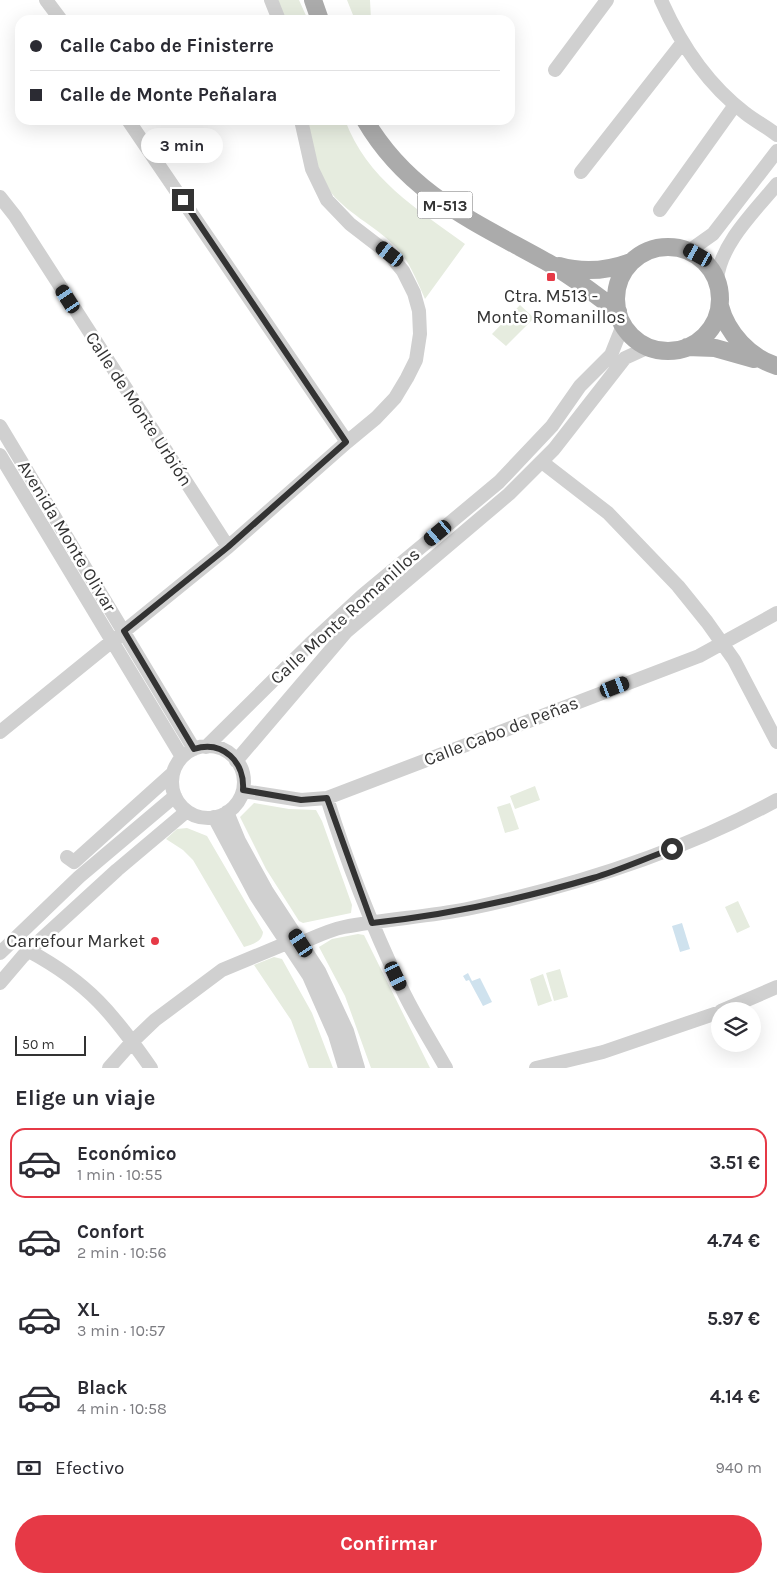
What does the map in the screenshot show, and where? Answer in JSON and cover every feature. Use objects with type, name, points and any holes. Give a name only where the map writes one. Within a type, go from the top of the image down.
[{"type":"main road","points":[[313,0],[318,15]]},
{"type":"main road","name":"M-513","points":[[369,125],[393,158],[431,195],[472,222],[547,262],[620,318]]},
{"type":"main road","points":[[658,247],[679,247],[689,250],[705,262],[717,279],[720,292],[720,306],[717,317],[709,331],[696,343],[668,351],[649,347],[634,338],[620,318],[618,285],[631,262],[644,253],[658,247]]},
{"type":"main road","name":"M-513","points":[[547,262],[575,270],[592,271],[631,262]]},
{"type":"main road","points":[[720,306],[725,321],[737,338],[772,364]]},
{"type":"main road","points":[[686,347],[715,348],[772,364]]},
{"type":"street","points":[[46,0],[56,15]]},
{"type":"street","points":[[271,0],[277,15]]},
{"type":"street","points":[[555,70],[607,0]]},
{"type":"street","points":[[660,0],[683,42],[705,73],[735,104],[777,135]]},
{"type":"street","points":[[581,172],[683,42]]},
{"type":"street","points":[[660,210],[735,104]]},
{"type":"street","points":[[131,125],[346,442]]},
{"type":"street","points":[[2,727],[228,547],[346,442],[376,418],[395,398],[416,360],[420,334],[420,311],[414,293],[403,271],[390,254],[350,224],[327,200],[312,169],[302,125]]},
{"type":"street","points":[[689,250],[713,234],[777,151]]},
{"type":"street","points":[[717,279],[720,265],[730,244],[777,184]]},
{"type":"street","name":"Calle de Monte Urbión","points":[[0,197],[228,547]]},
{"type":"street","name":"Calle Monte Romanillos","points":[[200,748],[362,596],[499,482],[552,426],[580,386],[611,355],[620,318]]},
{"type":"street","name":"Calle Monte Romanillos","points":[[236,761],[346,632],[521,482],[542,462],[564,436],[625,358],[649,347]]},
{"type":"street","points":[[552,426],[560,426],[564,436]]},
{"type":"street","name":"Avenida Monte Olivar","points":[[2,433],[124,631],[200,748]]},
{"type":"street","name":"Avenida Monte Olivar","points":[[0,455],[182,757]]},
{"type":"street","points":[[542,462],[608,513],[678,586],[734,660],[777,742]]},
{"type":"street","points":[[512,468],[513,475],[521,482]]},
{"type":"street","name":"Calle Cabo de Peñas","points":[[243,790],[301,800],[327,798],[699,656],[777,613]]},
{"type":"street","points":[[67,857],[74,862],[173,773],[182,757],[200,748],[217,748],[228,753],[242,770],[243,790],[234,806],[221,815],[195,816],[187,811],[175,796],[173,773]]},
{"type":"street","points":[[1,949],[175,796]]},
{"type":"street","points":[[327,798],[372,923],[402,990],[446,1068]]},
{"type":"street","points":[[301,943],[342,928],[466,909],[545,892],[595,877],[723,828],[777,800]]},
{"type":"street","points":[[0,983],[26,954],[118,869],[187,811]]},
{"type":"street","points":[[221,815],[239,840],[266,890],[319,971],[347,1031],[358,1068]]},
{"type":"street","points":[[221,815],[256,896],[286,944],[309,976],[335,1035],[345,1068]]},
{"type":"street","points":[[106,855],[118,869]]},
{"type":"street","points":[[110,1068],[132,1042],[156,1020],[222,970],[286,944]]},
{"type":"street","points":[[1,949],[26,954],[60,967],[86,988],[119,1022],[151,1068]]},
{"type":"street","points":[[743,1002],[777,987]]},
{"type":"street","points":[[536,1068],[603,1052],[711,1015]]},
{"type":"shaded area","points":[[278,0],[299,0],[306,15],[283,15]]},
{"type":"shaded area","points":[[347,0],[370,0],[371,15],[353,15]]},
{"type":"shaded area","points":[[307,125],[347,125],[354,141],[380,176],[411,205],[465,244],[425,299],[412,271],[395,246],[343,205],[328,189],[319,173]]},
{"type":"shaded area","points":[[520,305],[534,318],[506,346],[492,334]]},
{"type":"shaded area","points":[[535,786],[540,800],[515,809],[510,796]]},
{"type":"shaded area","points":[[254,803],[289,809],[316,810],[322,821],[352,905],[351,913],[303,923],[299,921],[266,869],[240,817]]},
{"type":"shaded area","points":[[510,803],[519,829],[505,833],[497,807]]},
{"type":"shaded area","points":[[187,828],[207,836],[263,932],[261,938],[256,942],[244,947],[193,860],[183,850],[166,839],[177,829]]},
{"type":"shaded area","points":[[738,901],[750,927],[737,933],[725,907]]},
{"type":"shaded area","points":[[358,934],[364,935],[430,1068],[371,1068],[345,996],[319,947],[332,939]]},
{"type":"shaded area","points":[[274,957],[282,959],[312,1013],[333,1068],[309,1068],[291,1020],[254,965]]},
{"type":"shaded area","points":[[560,969],[568,997],[554,1001],[546,973]]},
{"type":"shaded area","points":[[543,974],[552,1001],[538,1006],[530,979]]},
{"type":"water","points":[[682,923],[690,949],[680,952],[672,926]]},
{"type":"water","points":[[468,973],[472,981],[480,978],[492,1002],[483,1006],[469,980],[466,981],[463,976]]},
{"type":"place","name":"Ctra. M513 - Monte Romanillos","points":[[551,277]]},
{"type":"place","name":"Carrefour Market","points":[[155,941]]},
{"type":"route","points":[[183,200],[346,442],[228,547],[124,631],[194,749],[217,748],[228,753],[242,770],[243,790],[276,798],[301,800],[327,798],[372,923],[447,913],[545,892],[595,877],[672,849]]}]
